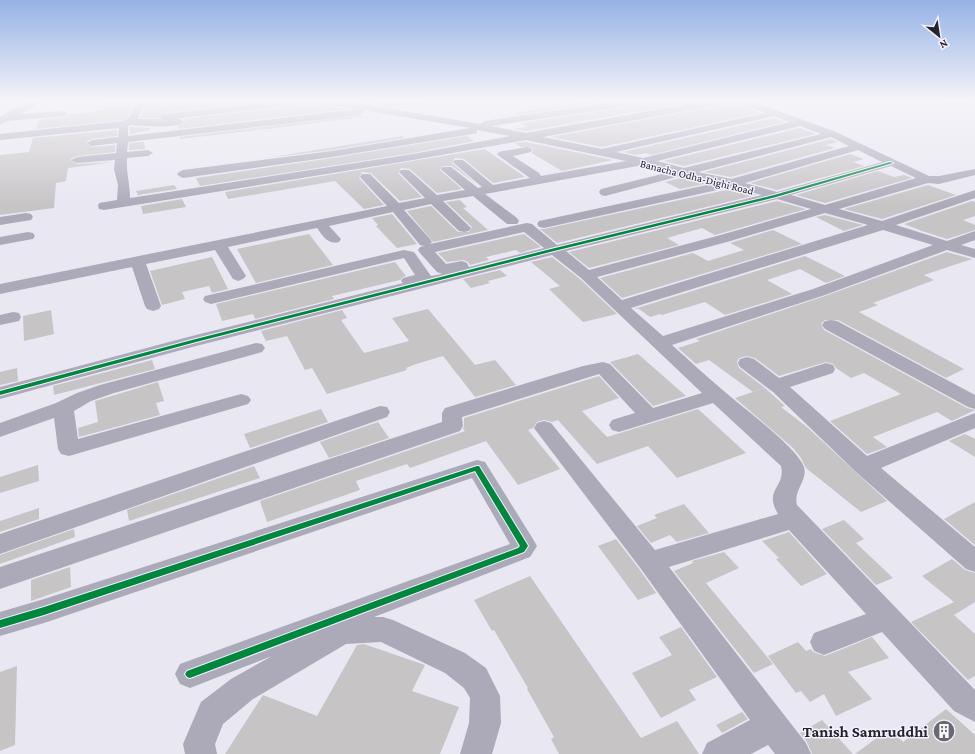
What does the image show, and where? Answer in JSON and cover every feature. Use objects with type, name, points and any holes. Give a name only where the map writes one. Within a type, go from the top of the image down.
[{"type":"street","points":[[0,137],[16,135]]},
{"type":"street","points":[[123,203],[124,185],[120,169],[125,135]]},
{"type":"street","points":[[92,143],[166,135]]},
{"type":"street","points":[[183,174],[324,155],[446,135]]},
{"type":"street","name":"Banacha Odha-Dighi Road","points":[[516,135],[560,144],[596,156],[641,162],[684,172],[824,209],[975,254]]},
{"type":"street","points":[[104,206],[536,135]]},
{"type":"street","points":[[660,135],[666,138]]},
{"type":"street","points":[[596,156],[679,135]]},
{"type":"street","points":[[0,289],[474,192],[641,162],[749,135]]},
{"type":"street","points":[[605,192],[827,135]]},
{"type":"street","points":[[834,135],[927,179],[936,181],[975,172]]},
{"type":"street","points":[[488,156],[560,144]]},
{"type":"street","points":[[544,224],[728,184],[858,147]]},
{"type":"street","points":[[77,160],[148,153]]},
{"type":"street","points":[[503,154],[534,176]]},
{"type":"street","points":[[474,159],[459,162],[488,186]]},
{"type":"street","points":[[891,163],[775,196],[682,218],[551,247],[446,269],[442,269],[425,250],[527,227],[551,247],[586,275],[716,395],[787,457],[794,466],[795,474],[784,497],[785,506],[794,519],[965,701],[975,707]]},
{"type":"street","points":[[447,169],[512,222]]},
{"type":"street","points":[[405,172],[464,228]]},
{"type":"street","points":[[366,177],[396,208],[425,242]]},
{"type":"street","points":[[586,275],[722,240],[927,179]]},
{"type":"street","points":[[619,306],[880,226],[975,194]]},
{"type":"street","points":[[0,221],[26,217]]},
{"type":"street","points":[[682,218],[700,228]]},
{"type":"street","points":[[320,224],[334,239]]},
{"type":"street","points":[[660,343],[818,292],[975,235]]},
{"type":"street","points":[[0,241],[28,236]]},
{"type":"street","points":[[224,244],[242,276]]},
{"type":"street","points":[[0,393],[367,297],[551,247]]},
{"type":"street","points":[[211,299],[404,254],[409,255],[425,278],[381,287],[366,294],[367,297]]},
{"type":"street","points":[[138,261],[153,306]]},
{"type":"street","points":[[831,325],[975,403]]},
{"type":"street","points":[[0,430],[63,408],[107,389],[256,348]]},
{"type":"street","points":[[747,363],[776,385],[864,466],[975,562]]},
{"type":"street","points":[[0,578],[453,426],[452,413],[590,370],[603,368],[650,415]]},
{"type":"street","points":[[776,385],[826,369]]},
{"type":"street","points":[[619,425],[716,395]]},
{"type":"street","points":[[63,408],[69,448],[241,400]]},
{"type":"street","points":[[0,544],[380,412]]},
{"type":"street","points":[[864,466],[975,420]]},
{"type":"street","points":[[544,428],[650,562],[795,754]]},
{"type":"street","points":[[0,624],[477,468],[524,546],[521,550],[190,674]]},
{"type":"street","points":[[650,562],[794,519]]},
{"type":"street","points":[[824,642],[887,618]]},
{"type":"street","points":[[201,754],[199,744],[212,713],[242,689],[342,632],[383,629],[455,663],[475,678],[485,696],[486,723],[476,754]]},
{"type":"street","points":[[718,754],[773,725]]},
{"type":"building","points":[[63,135],[117,135],[92,139],[86,142],[92,147],[115,145],[115,152],[77,156],[70,159],[77,164],[113,162],[68,168],[66,181],[56,183],[54,208],[0,215],[0,155],[29,152],[33,138]]},
{"type":"building","points":[[195,135],[213,135],[180,139],[180,137]]},
{"type":"building","points":[[561,135],[657,135],[602,147],[551,137]]},
{"type":"building","points":[[698,135],[731,135],[651,155],[646,153],[636,155],[623,152]]},
{"type":"building","points":[[770,135],[811,135],[684,166],[664,161]]},
{"type":"building","points":[[403,136],[404,138],[332,150],[266,158]]},
{"type":"building","points":[[467,136],[474,141],[413,153],[200,186],[196,178],[332,158]]},
{"type":"building","points":[[831,139],[838,142],[825,145],[835,148],[731,177],[704,172]]},
{"type":"building","points":[[144,142],[145,149],[129,150],[129,143]]},
{"type":"building","points":[[526,142],[613,160],[562,171],[532,153],[533,149],[531,147],[521,147],[515,143]]},
{"type":"building","points":[[485,149],[525,177],[493,183],[464,159],[455,158],[452,163],[479,186],[452,166],[443,166],[440,170],[462,189],[437,193],[410,169],[401,168],[398,173],[422,197],[400,201],[371,173],[362,172],[359,178],[384,205],[364,209],[335,181],[228,199],[225,192]]},
{"type":"building","points":[[850,154],[864,159],[853,162],[864,166],[777,190],[750,183]]},
{"type":"building","points":[[878,171],[894,177],[904,175],[912,178],[825,203],[796,195]]},
{"type":"building","points":[[684,177],[709,183],[680,189],[665,182]]},
{"type":"building","points":[[174,185],[177,189],[138,195],[136,191]]},
{"type":"building","points":[[928,185],[956,195],[882,219],[844,209]]},
{"type":"building","points":[[731,189],[756,195],[557,243],[540,229],[544,229]]},
{"type":"building","points":[[182,199],[186,207],[143,214],[141,206]]},
{"type":"building","points":[[460,200],[467,207],[463,208],[488,230],[433,242],[407,211],[431,206],[458,232],[469,232],[472,227],[446,202]]},
{"type":"building","points":[[777,201],[806,209],[715,235],[702,228],[667,238],[679,245],[589,268],[569,252]]},
{"type":"building","points":[[972,201],[975,202],[975,216],[963,220],[975,225],[975,230],[947,239],[904,224]]},
{"type":"building","points":[[392,214],[417,244],[397,248],[376,226],[378,225],[372,218]]},
{"type":"building","points":[[825,215],[863,225],[844,231],[816,217]]},
{"type":"building","points":[[773,230],[802,244],[622,298],[600,278],[693,253],[708,261],[744,250],[730,243]]},
{"type":"building","points":[[309,234],[333,265],[256,283],[237,249]]},
{"type":"building","points":[[524,234],[541,247],[520,253],[516,250],[486,257],[489,260],[470,265],[468,262],[463,260],[447,262],[438,253]]},
{"type":"building","points":[[947,252],[972,259],[924,275],[934,280],[873,303],[878,305],[859,312],[964,369],[946,378],[838,320],[825,320],[821,324],[824,330],[967,408],[975,410],[952,421],[937,412],[873,437],[887,447],[867,454],[830,421],[901,394],[864,373],[851,378],[836,368],[833,364],[826,362],[779,376],[755,358],[747,356],[739,358],[737,362],[739,368],[765,388],[753,392],[709,360],[696,364],[678,348],[700,341],[696,339],[825,296]]},
{"type":"building","points":[[805,256],[845,276],[826,283],[800,269],[767,280],[792,294],[725,315],[705,302],[662,315],[660,314],[650,317],[639,309],[634,309]]},
{"type":"building","points":[[212,257],[228,289],[212,293],[209,286],[182,292],[185,299],[162,305],[150,271]]},
{"type":"building","points":[[552,257],[580,279],[617,314],[583,322],[549,289],[560,286],[531,262]]},
{"type":"building","points":[[395,262],[406,276],[400,280],[332,296],[334,299],[255,319],[253,314],[222,321],[216,304]]},
{"type":"building","points":[[500,270],[507,276],[488,281],[490,283],[471,288],[463,279]]},
{"type":"building","points":[[428,309],[475,365],[495,360],[516,385],[475,397],[443,356],[416,364],[406,368],[407,370],[327,394],[312,368],[305,370],[287,336],[266,341],[261,331],[342,310],[347,318],[341,320],[364,353],[409,341],[392,318]]},
{"type":"building","points":[[51,310],[54,334],[24,341],[23,316]]},
{"type":"building","points":[[638,354],[686,396],[653,406],[610,362]]},
{"type":"building","points":[[152,360],[155,369],[54,395],[53,386]]},
{"type":"building","points":[[17,368],[18,381],[0,385],[0,372]]},
{"type":"building","points":[[599,376],[619,398],[582,411],[607,437],[698,409],[746,453],[677,478],[648,446],[597,464],[558,420],[552,422],[544,420],[537,422],[533,428],[528,430],[560,469],[518,485],[486,441],[410,468],[407,464],[356,481],[360,490],[267,522],[260,501],[465,431],[463,429],[464,418]]},
{"type":"building","points":[[158,382],[164,401],[156,403],[160,415],[79,437],[78,428],[98,422],[95,401]]},
{"type":"building","points":[[765,388],[785,406],[781,407],[807,427],[887,501],[861,512],[806,468],[801,458],[793,448],[735,398]]},
{"type":"building","points":[[321,409],[328,422],[250,448],[244,434]]},
{"type":"building","points":[[378,422],[389,438],[329,458],[320,442]]},
{"type":"building","points":[[965,434],[975,439],[975,457],[949,441]]},
{"type":"building","points":[[38,465],[39,481],[0,493],[0,477]]},
{"type":"building","points":[[254,466],[260,478],[129,521],[127,510]]},
{"type":"building","points":[[975,502],[975,545],[944,519]]},
{"type":"building","points":[[684,504],[709,533],[677,542],[670,535],[651,543],[637,526],[657,518],[654,515]]},
{"type":"building","points":[[39,508],[39,519],[0,532],[0,521]]},
{"type":"building","points":[[844,520],[864,539],[856,543],[893,578],[876,585],[822,529]]},
{"type":"building","points":[[74,529],[75,537],[0,564],[0,555]]},
{"type":"building","points":[[789,532],[827,574],[801,586],[776,559],[779,558],[762,541]]},
{"type":"building","points":[[616,539],[656,593],[638,600],[598,546]]},
{"type":"building","points":[[724,552],[739,568],[706,583],[773,664],[754,673],[674,571],[693,563],[692,561]]},
{"type":"building","points":[[952,559],[965,570],[975,573],[975,602],[954,615],[975,634],[975,676],[968,680],[911,622],[954,602],[922,576]]},
{"type":"building","points":[[70,567],[71,587],[31,601],[31,580]]},
{"type":"building","points":[[530,576],[641,738],[677,721],[699,754],[559,754],[551,739],[554,737],[527,689],[528,688],[494,630],[492,631],[474,600]]},
{"type":"building","points":[[681,627],[717,677],[689,690],[696,700],[661,718],[632,673],[672,655],[659,637]]},
{"type":"building","points":[[872,637],[889,658],[848,672],[872,699],[836,716],[824,694],[810,702],[801,691],[796,693],[768,656],[798,642],[806,651],[811,649],[813,652],[825,656]]},
{"type":"building","points":[[364,644],[425,665],[412,691],[459,707],[440,754],[225,754],[263,695],[317,716],[357,645]]},
{"type":"building","points":[[17,666],[15,745],[0,751],[0,672]]},
{"type":"building","name":"Tanish Samruddhi","points":[[946,709],[975,735],[975,754],[855,754],[890,728],[903,742]]},
{"type":"building","points":[[742,712],[748,719],[722,733],[716,725]]},
{"type":"building","points":[[822,720],[853,754],[812,754],[807,742],[800,733]]},
{"type":"cycle path","points":[[0,393],[194,341],[553,250],[775,196],[891,163]]},
{"type":"cycle path","points":[[0,624],[44,611],[477,468],[524,546],[521,550],[190,674]]},
{"type":"place","name":"Tanish Samruddhi","points":[[944,731]]}]
